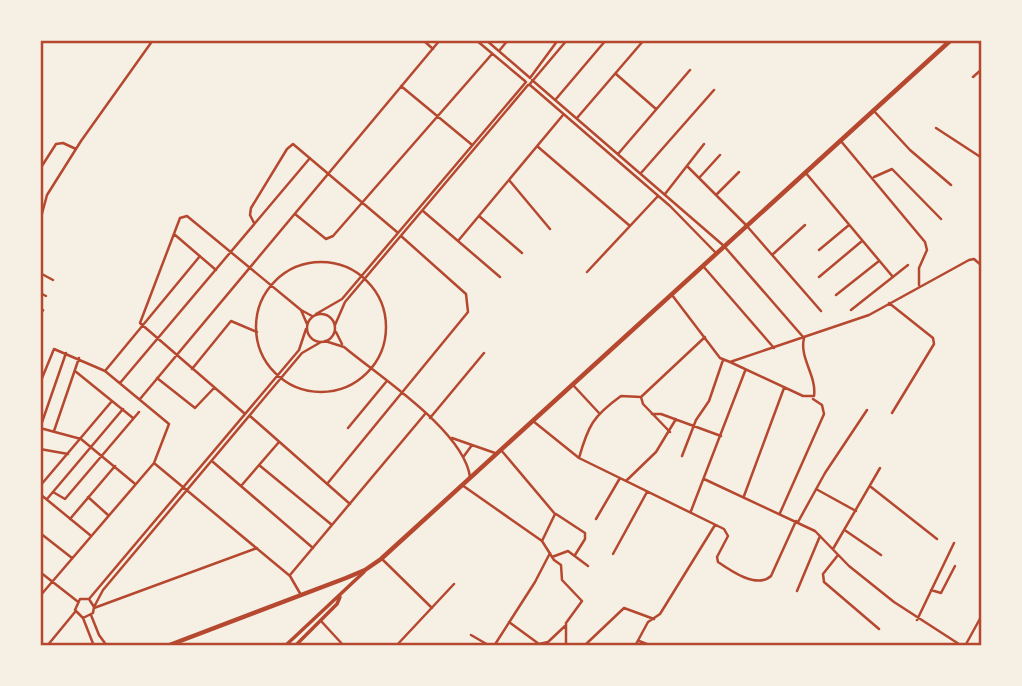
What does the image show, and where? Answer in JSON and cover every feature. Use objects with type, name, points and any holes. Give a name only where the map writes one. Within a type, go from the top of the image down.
[{"type":"main road","points":[[167,646],[365,570],[381,559],[951,40]]},
{"type":"street","points":[[40,221],[43,204],[76,149],[153,40]]},
{"type":"street","points":[[423,40],[433,49]]},
{"type":"street","points":[[140,399],[440,40]]},
{"type":"street","points":[[477,40],[658,196],[716,253]]},
{"type":"street","points":[[486,40],[724,246],[804,338]]},
{"type":"street","points":[[499,51],[508,40]]},
{"type":"street","points":[[531,79],[558,40]]},
{"type":"street","points":[[40,572],[77,601],[89,599],[299,350],[307,326],[314,315],[336,304],[471,144],[567,40]]},
{"type":"street","points":[[556,99],[606,40]]},
{"type":"street","points":[[577,118],[644,40]]},
{"type":"street","points":[[977,40],[982,45]]},
{"type":"street","points":[[295,214],[330,239],[492,54]]},
{"type":"street","points":[[973,77],[982,69]]},
{"type":"street","points":[[618,154],[690,70]]},
{"type":"street","points":[[615,74],[656,109]]},
{"type":"street","points":[[107,646],[91,615],[103,590],[213,462],[302,352],[323,342],[335,327],[341,307],[527,83]]},
{"type":"street","points":[[401,86],[471,144]]},
{"type":"street","points":[[640,173],[713,90]]},
{"type":"street","points":[[873,110],[910,150],[951,185]]},
{"type":"street","points":[[458,241],[563,115]]},
{"type":"street","points":[[936,128],[982,158]]},
{"type":"street","points":[[840,140],[927,246],[919,268],[919,285]]},
{"type":"street","points":[[40,169],[56,144],[62,143],[76,149]]},
{"type":"street","points":[[665,194],[704,144]]},
{"type":"street","points":[[254,223],[249,211],[289,145],[295,145],[397,232]]},
{"type":"street","points":[[537,146],[630,226]]},
{"type":"street","points":[[699,178],[720,155]]},
{"type":"street","points":[[120,383],[310,158]]},
{"type":"street","points":[[687,166],[746,225],[821,311]]},
{"type":"street","points":[[873,177],[892,169],[941,219]]},
{"type":"street","points":[[716,195],[739,172]]},
{"type":"street","points":[[804,172],[893,277]]},
{"type":"street","points":[[509,179],[550,229]]},
{"type":"street","points":[[587,272],[658,196]]},
{"type":"street","points":[[423,211],[500,277]]},
{"type":"street","points":[[244,413],[142,326],[140,317],[180,218],[186,215],[300,310],[330,317],[344,347]]},
{"type":"street","points":[[479,216],[522,253]]},
{"type":"street","points":[[772,255],[805,225]]},
{"type":"street","points":[[820,250],[849,225]]},
{"type":"street","points":[[174,234],[216,270]]},
{"type":"street","points":[[327,484],[466,317],[469,305],[466,294],[401,236]]},
{"type":"street","points":[[819,277],[862,241]]},
{"type":"street","points":[[105,371],[200,256]]},
{"type":"street","points":[[730,362],[869,315],[919,285],[969,260],[974,259],[982,266]]},
{"type":"street","points":[[836,295],[879,261]]},
{"type":"street","points":[[315,262],[335,263],[360,276],[365,279],[380,302],[386,325],[382,348],[371,369],[357,382],[334,391],[308,391],[281,380],[260,352],[257,332],[259,308],[271,285],[288,271],[315,262]]},
{"type":"street","points":[[703,265],[774,348]]},
{"type":"street","points":[[851,310],[908,265]]},
{"type":"street","points":[[40,273],[53,280]]},
{"type":"street","points":[[40,293],[46,296]]},
{"type":"street","points":[[671,293],[723,360],[812,398],[822,405],[824,414],[780,513]]},
{"type":"street","points":[[889,303],[933,338],[934,344],[892,412]]},
{"type":"street","points":[[40,315],[43,310]]},
{"type":"street","points":[[300,310],[310,337],[344,347],[452,438],[464,456],[470,477]]},
{"type":"street","points":[[191,369],[232,321],[257,332]]},
{"type":"street","points":[[579,458],[588,427],[599,413],[621,396],[641,397],[705,337]]},
{"type":"street","points":[[804,338],[802,349],[815,387],[812,398]]},
{"type":"street","points":[[40,383],[52,350],[66,353],[105,371],[170,426],[154,463],[134,483],[40,596]]},
{"type":"street","points":[[66,353],[40,428],[81,439],[134,483]]},
{"type":"street","points":[[430,418],[484,353]]},
{"type":"street","points":[[54,431],[79,359]]},
{"type":"street","points":[[682,456],[693,426],[709,401],[723,360]]},
{"type":"street","points":[[75,370],[133,418]]},
{"type":"street","points":[[690,512],[745,371]]},
{"type":"street","points":[[157,378],[195,408],[214,388]]},
{"type":"street","points":[[348,428],[386,382]]},
{"type":"street","points":[[572,384],[599,413]]},
{"type":"street","points":[[744,496],[784,388]]},
{"type":"street","points":[[641,397],[641,402],[670,432]]},
{"type":"street","points":[[40,486],[112,401]]},
{"type":"street","points":[[47,499],[123,410]]},
{"type":"street","points":[[532,420],[579,458],[726,531],[728,536],[718,555],[718,562],[759,582],[771,576],[797,521],[867,410]]},
{"type":"street","points":[[53,492],[65,499],[139,412]]},
{"type":"street","points":[[290,576],[425,414]]},
{"type":"street","points":[[652,414],[676,419],[721,436]]},
{"type":"street","points":[[250,416],[350,504]]},
{"type":"street","points":[[626,481],[656,452],[676,419]]},
{"type":"street","points":[[452,438],[498,451],[555,514],[585,533],[575,555]]},
{"type":"street","points":[[241,486],[279,442]]},
{"type":"street","points":[[464,456],[472,445]]},
{"type":"street","points":[[40,449],[68,454]]},
{"type":"street","points":[[213,462],[313,548]]},
{"type":"street","points":[[154,463],[290,576],[301,595]]},
{"type":"street","points":[[259,465],[332,525]]},
{"type":"street","points":[[70,519],[115,466]]},
{"type":"street","points":[[833,549],[846,531],[880,468]]},
{"type":"street","points":[[596,519],[620,478]]},
{"type":"street","points":[[704,479],[797,521],[820,535],[838,555],[917,620],[964,646],[982,615]]},
{"type":"street","points":[[461,484],[542,541],[561,565],[560,577],[582,601],[565,626],[548,642],[539,644],[509,622]]},
{"type":"street","points":[[870,486],[937,539]]},
{"type":"street","points":[[816,489],[856,511]]},
{"type":"street","points":[[613,554],[647,492]]},
{"type":"street","points":[[40,494],[90,535]]},
{"type":"street","points":[[88,498],[108,515]]},
{"type":"street","points":[[542,541],[555,514]]},
{"type":"street","points":[[635,646],[648,622],[654,619],[715,524]]},
{"type":"street","points":[[846,531],[881,555]]},
{"type":"street","points":[[40,533],[72,558]]},
{"type":"street","points":[[797,591],[820,535]]},
{"type":"street","points":[[917,620],[954,543]]},
{"type":"street","points":[[94,608],[257,548]]},
{"type":"street","points":[[471,635],[492,646],[551,555],[565,551],[575,555],[588,566]]},
{"type":"street","points":[[838,555],[823,574],[824,582],[879,628]]},
{"type":"street","points":[[381,559],[432,608]]},
{"type":"street","points":[[931,590],[941,593],[955,566]]},
{"type":"street","points":[[295,646],[321,621],[365,570]]},
{"type":"street","points":[[396,646],[454,584]]},
{"type":"street","points":[[285,646],[330,601],[341,595]]},
{"type":"street","points":[[89,599],[94,608]]},
{"type":"street","points":[[47,646],[75,612],[77,601]]},
{"type":"street","points":[[584,646],[624,608],[654,619]]},
{"type":"street","points":[[75,612],[83,618],[94,646]]},
{"type":"street","points":[[83,618],[91,615]]},
{"type":"street","points":[[321,621],[344,646]]},
{"type":"street","points":[[565,626],[566,646]]},
{"type":"street","points":[[638,640],[652,646]]}]
